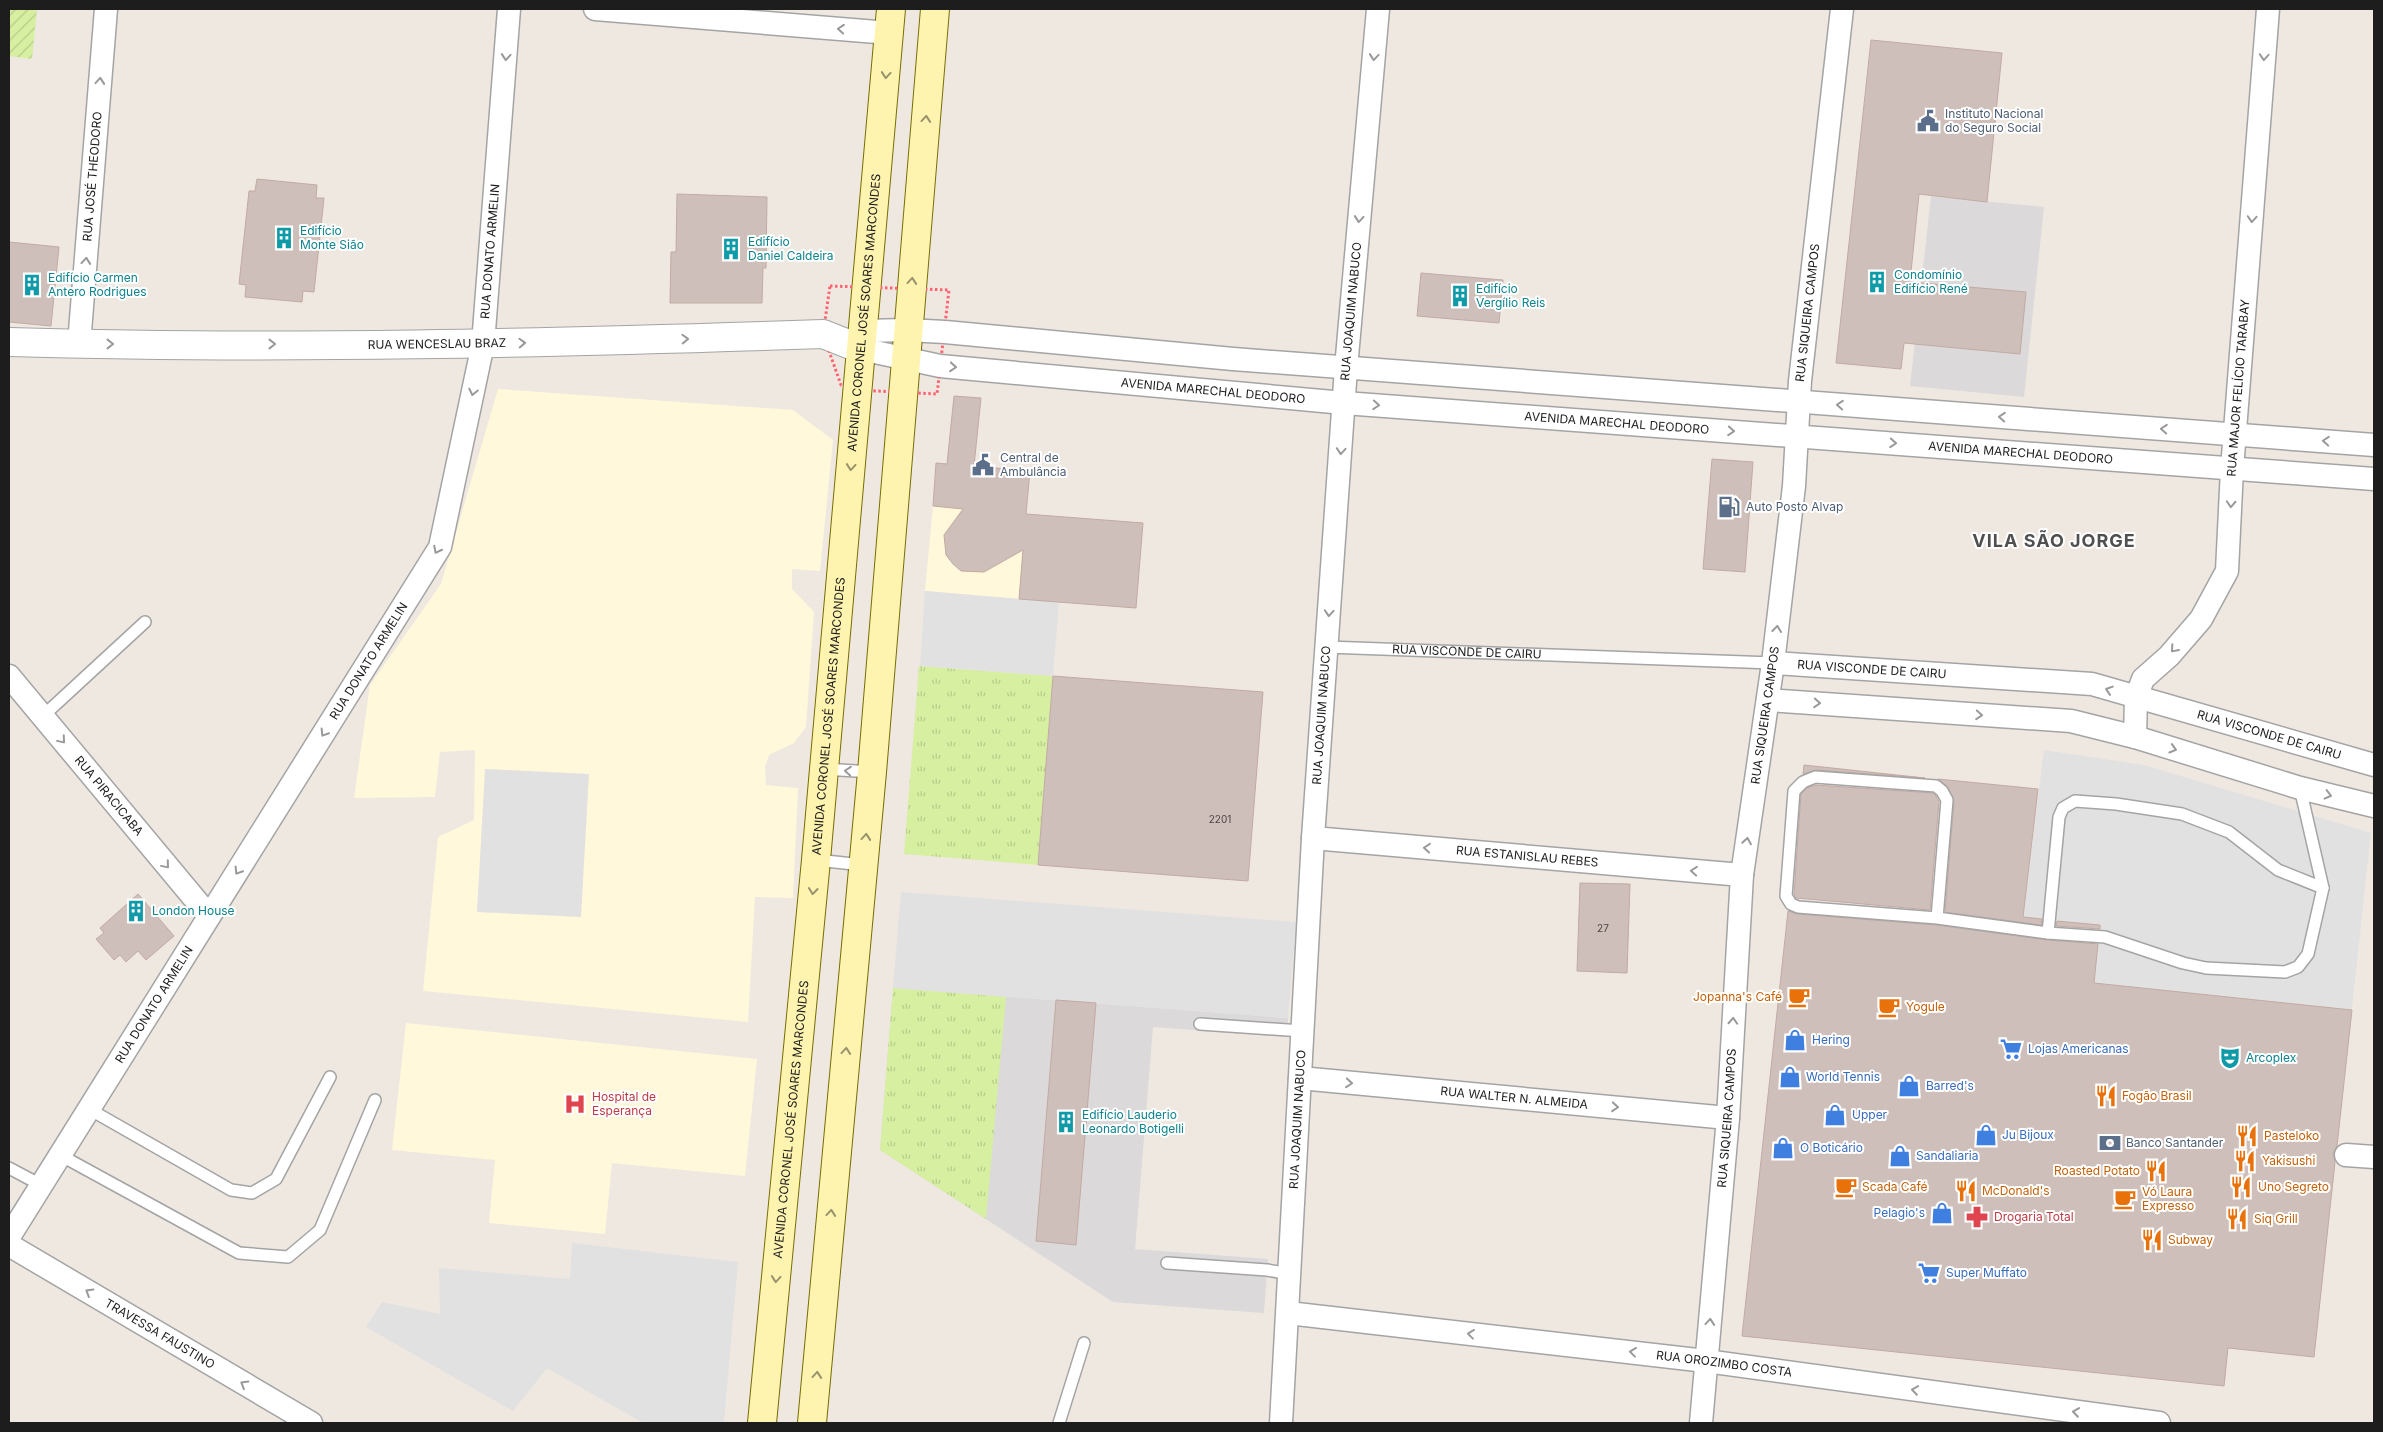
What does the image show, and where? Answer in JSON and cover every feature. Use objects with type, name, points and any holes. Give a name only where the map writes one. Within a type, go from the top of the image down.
[{"type":"main road","points":[[812,1423],[872,772],[935,9]]},
{"type":"main road","name":"AVENIDA CORONEL JOSÉ SOARES MARCONDES","points":[[762,1423],[816,860],[890,21]]},
{"type":"street","name":"RUA JOSÉ THEODORO","points":[[79,344],[106,9]]},
{"type":"street","name":"RUA DONATO ARMELIN","points":[[9,1237],[440,547],[483,344],[510,9]]},
{"type":"street","points":[[595,9],[890,21]]},
{"type":"street","name":"RUA JOAQUIM NABUCO","points":[[1281,1423],[1313,838],[1346,368],[1378,9]]},
{"type":"street","name":"RUA SIQUEIRA CAMPOS","points":[[1701,1423],[1728,1118],[1742,875],[1774,663],[1794,486],[1799,402],[1842,9]]},
{"type":"street","name":"RUA MAJOR FELÍCIO TARABAY","points":[[2135,737],[2136,698],[2143,680],[2169,656],[2201,619],[2227,571],[2232,469],[2268,9]]},
{"type":"street","points":[[862,340],[907,330],[1346,368],[2374,445]]},
{"type":"street","name":"RUA WENCESLAU BRAZ","points":[[9,342],[79,344],[483,344],[823,334],[862,340]]},
{"type":"street","name":"AVENIDA MARECHAL DEODORO","points":[[862,340],[905,360],[940,366],[1344,403],[2374,479]]},
{"type":"street","name":"RUA VISCONDE DE CAIRU","points":[[1774,663],[2092,684],[2374,765]]},
{"type":"street","name":"RUA PIRACICABA","points":[[9,676],[209,916]]},
{"type":"street","points":[[1768,700],[2071,721],[2135,737],[2300,788],[2374,806]]},
{"type":"street","name":"RUA ESTANISLAU REBES","points":[[1313,838],[1742,875]]},
{"type":"street","name":"RUA WALTER N. ALMEIDA","points":[[1300,1078],[1728,1118]]},
{"type":"street","points":[[2346,1155],[2374,1157]]},
{"type":"street","name":"TRAVESSA FAUSTINO","points":[[9,1245],[312,1423]]},
{"type":"street","name":"RUA OROZIMBO COSTA","points":[[1288,1313],[1706,1361],[2159,1423]]},
{"type":"lane","points":[[42,716],[145,622]]},
{"type":"lane","name":"RUA VISCONDE DE CAIRU","points":[[1327,647],[1774,663]]},
{"type":"lane","points":[[824,769],[872,772]]},
{"type":"lane","points":[[1937,918],[1947,800],[1942,791],[1936,786],[1815,777],[1803,782],[1794,791],[1786,896],[1791,904],[1798,907],[1937,918],[2048,933],[2105,937],[2183,963],[2206,968],[2285,972],[2298,966],[2308,954],[2322,888],[2300,788]]},
{"type":"lane","points":[[2048,933],[2059,817],[2063,808],[2075,801],[2116,804],[2182,814],[2229,832],[2278,870],[2322,888]]},
{"type":"lane","points":[[816,860],[863,865]]},
{"type":"lane","points":[[1200,1024],[1302,1030]]},
{"type":"lane","points":[[88,1109],[231,1190],[252,1193],[276,1179],[330,1077]]},
{"type":"lane","points":[[60,1155],[239,1254],[288,1257],[320,1230],[375,1100]]},
{"type":"lane","points":[[9,1168],[41,1186]]},
{"type":"lane","points":[[1166,1263],[1268,1270],[1290,1274]]},
{"type":"lane","points":[[1059,1423],[1084,1344]]},
{"type":"shaded area","points":[[1931,196],[2044,207],[2024,397],[1910,386]]},
{"type":"shaded area","points":[[498,389],[793,410],[833,440],[820,571],[792,569],[792,589],[814,612],[806,727],[794,743],[769,755],[765,767],[766,785],[798,788],[793,898],[755,897],[748,1022],[423,991],[438,837],[474,820],[475,750],[440,752],[435,797],[354,798],[370,685],[441,584]]},
{"type":"shaded area","points":[[933,506],[1026,514],[1019,599],[925,591]]},
{"type":"shaded area","points":[[925,591],[1059,602],[1053,676],[920,666]]},
{"type":"shaded area","points":[[2044,750],[2144,765],[2371,833],[2314,1357],[2228,1348],[2224,1386],[1742,1336],[1784,950],[2094,983],[2100,925],[2023,917]]},
{"type":"shaded area","points":[[485,769],[589,774],[581,917],[477,912]]},
{"type":"shaded area","points":[[901,892],[1296,922],[1288,1018],[893,988]]},
{"type":"shaded area","points":[[893,988],[1288,1018],[1287,1037],[1153,1027],[1135,1249],[1268,1259],[1264,1313],[1113,1302],[880,1150]]},
{"type":"shaded area","name":"Hospital de Esperança","points":[[406,1023],[757,1059],[745,1176],[612,1163],[605,1234],[489,1223],[495,1160],[392,1150]]},
{"type":"shaded area","points":[[572,1243],[738,1262],[724,1423],[643,1423],[547,1368],[513,1411],[366,1327],[382,1302],[440,1314],[439,1268],[570,1279]]},
{"type":"green space","points":[[9,9],[37,9],[32,59],[9,56]]},
{"type":"green space","points":[[919,666],[1053,676],[1038,865],[904,854]]},
{"type":"green space","points":[[893,988],[1006,997],[986,1219],[880,1150]]},
{"type":"building","points":[[1871,40],[2002,53],[1987,202],[1919,194],[1910,282],[2026,292],[2020,354],[1904,343],[1901,369],[1836,363]]},
{"type":"building","name":"Edifício Monte Sião","points":[[257,179],[317,185],[316,198],[324,198],[314,292],[303,291],[302,302],[245,297],[246,285],[239,284],[249,191],[255,191]]},
{"type":"building","name":"Edifício Daniel Caldeira","points":[[677,194],[767,197],[766,268],[763,268],[762,303],[670,303],[671,252],[676,252]]},
{"type":"building","name":"Edifício Carmen Antero Rodrigues","points":[[9,242],[59,247],[51,326],[9,322]]},
{"type":"building","name":"Edifício Vergílio Reis","points":[[1421,273],[1503,280],[1499,323],[1417,316]]},
{"type":"building","points":[[954,396],[981,398],[974,466],[1030,471],[1026,514],[1143,523],[1136,608],[1019,599],[1023,550],[984,572],[961,571],[953,564],[946,555],[944,535],[963,509],[933,506],[936,463],[947,464]]},
{"type":"building","points":[[1712,459],[1753,462],[1745,572],[1703,569]]},
{"type":"building","points":[[1053,676],[1263,692],[1248,881],[1038,865]]},
{"type":"building","points":[[1804,765],[1925,778],[1816,770],[1803,774]]},
{"type":"building","points":[[1938,779],[2038,789],[2023,917],[2042,919],[2041,925],[1945,912],[1954,801],[1948,787]]},
{"type":"building","points":[[1816,785],[1933,793],[1936,796],[1939,802],[1930,910],[1796,898],[1794,894],[1801,794],[1807,788]]},
{"type":"building","points":[[1580,883],[1630,884],[1627,973],[1577,971]]},
{"type":"building","name":"London House","points":[[138,894],[174,936],[146,960],[138,951],[126,962],[120,955],[114,960],[96,939],[104,933],[100,928]]},
{"type":"building","points":[[1788,911],[1797,914],[1936,925],[2047,940],[2098,944],[2094,983],[2352,1010],[2337,1146],[2333,1154],[2335,1162],[2314,1357],[2228,1348],[2224,1386],[1742,1336]]},
{"type":"building","points":[[2057,921],[2100,925],[2100,929],[2056,926]]},
{"type":"building","name":"Edifício Lauderio Leonardo Botigelli","points":[[1056,1000],[1096,1003],[1076,1245],[1036,1241]]},
{"type":"place","name":"Instituto Nacional do Seguro Social","points":[[1928,121]]},
{"type":"place","name":"Edifício Monte Sião","points":[[284,238]]},
{"type":"place","name":"Edifício Daniel Caldeira","points":[[731,249]]},
{"type":"place","name":"Condomínio Edifício René","points":[[1877,282]]},
{"type":"place","name":"Edifício Carmen Antero Rodrigues","points":[[32,285]]},
{"type":"place","name":"Edifício Vergílio Reis","points":[[1460,296]]},
{"type":"place","name":"Central de Ambulância","points":[[983,465]]},
{"type":"place","name":"Auto Posto Alvap","points":[[1729,507]]},
{"type":"place","name":"London House","points":[[136,911]]},
{"type":"place","name":"Jopanna's Café","points":[[1799,997]]},
{"type":"place","name":"Yogule","points":[[1889,1007]]},
{"type":"place","name":"Hering","points":[[1795,1040]]},
{"type":"place","name":"Lojas Americanas","points":[[2011,1049]]},
{"type":"place","name":"Arcoplex","points":[[2230,1058]]},
{"type":"place","name":"World Tennis","points":[[1790,1077]]},
{"type":"place","name":"Barred's","points":[[1909,1086]]},
{"type":"place","name":"Fogão Brasil","points":[[2106,1096]]},
{"type":"place","name":"Hospital de Esperança","points":[[575,1104]]},
{"type":"place","name":"Upper","points":[[1835,1115]]},
{"type":"place","name":"Edifício Lauderio Leonardo Botigelli","points":[[1066,1122]]},
{"type":"place","name":"Ju Bijoux","points":[[1986,1135]]},
{"type":"place","name":"Pasteloko","points":[[2247,1136]]},
{"type":"place","name":"Banco Santander","points":[[2110,1143]]},
{"type":"place","name":"O Boticário","points":[[1783,1148]]},
{"type":"place","name":"Sandaliaria","points":[[1900,1156]]},
{"type":"place","name":"Yakisushi","points":[[2245,1161]]},
{"type":"place","name":"Roasted Potato","points":[[2156,1171]]},
{"type":"place","name":"Scada Café","points":[[1846,1187]]},
{"type":"place","name":"Uno Segreto","points":[[2241,1187]]},
{"type":"place","name":"McDonald's","points":[[1966,1191]]},
{"type":"place","name":"Vó Laura Expresso","points":[[2125,1199]]},
{"type":"place","name":"Pelagio's","points":[[1942,1213]]},
{"type":"place","name":"Drogaria Total","points":[[1977,1217]]},
{"type":"place","name":"Siq Grill","points":[[2237,1219]]},
{"type":"place","name":"Subway","points":[[2152,1240]]},
{"type":"place","name":"Super Muffato","points":[[1929,1273]]},
{"type":"district","name":"VILA SÃO JORGE","points":[[2054,541]]}]
